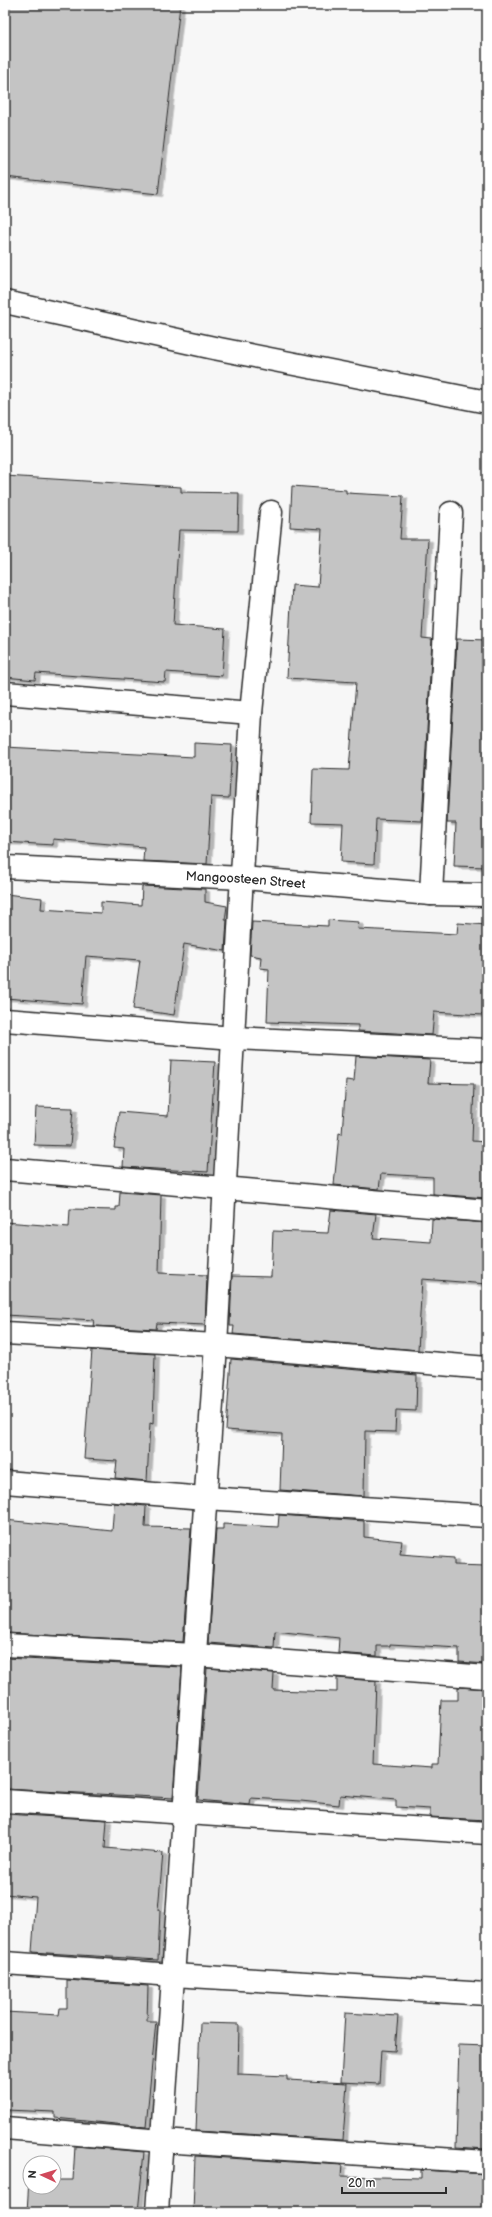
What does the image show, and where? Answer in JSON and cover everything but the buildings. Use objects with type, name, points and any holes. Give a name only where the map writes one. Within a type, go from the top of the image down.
[{"type":"street","points":[[5,302],[214,348],[487,402]]},
{"type":"street","points":[[157,2212],[216,1345],[251,713],[271,512]]},
{"type":"street","points":[[431,894],[451,514]]},
{"type":"street","points":[[5,693],[251,713]]},
{"type":"street","name":"Mangoosteen Street","points":[[5,867],[243,878],[431,894],[487,895]]},
{"type":"street","points":[[5,1020],[234,1038],[487,1050]]},
{"type":"street","points":[[5,1169],[487,1210]]},
{"type":"street","points":[[5,1333],[216,1345],[487,1368]]},
{"type":"street","points":[[5,1482],[205,1498],[487,1516]]},
{"type":"street","points":[[5,1645],[195,1655],[487,1676]]},
{"type":"street","points":[[5,1801],[487,1833]]},
{"type":"street","points":[[5,1963],[487,1994]]},
{"type":"street","points":[[5,2128],[162,2141],[487,2162]]}]
